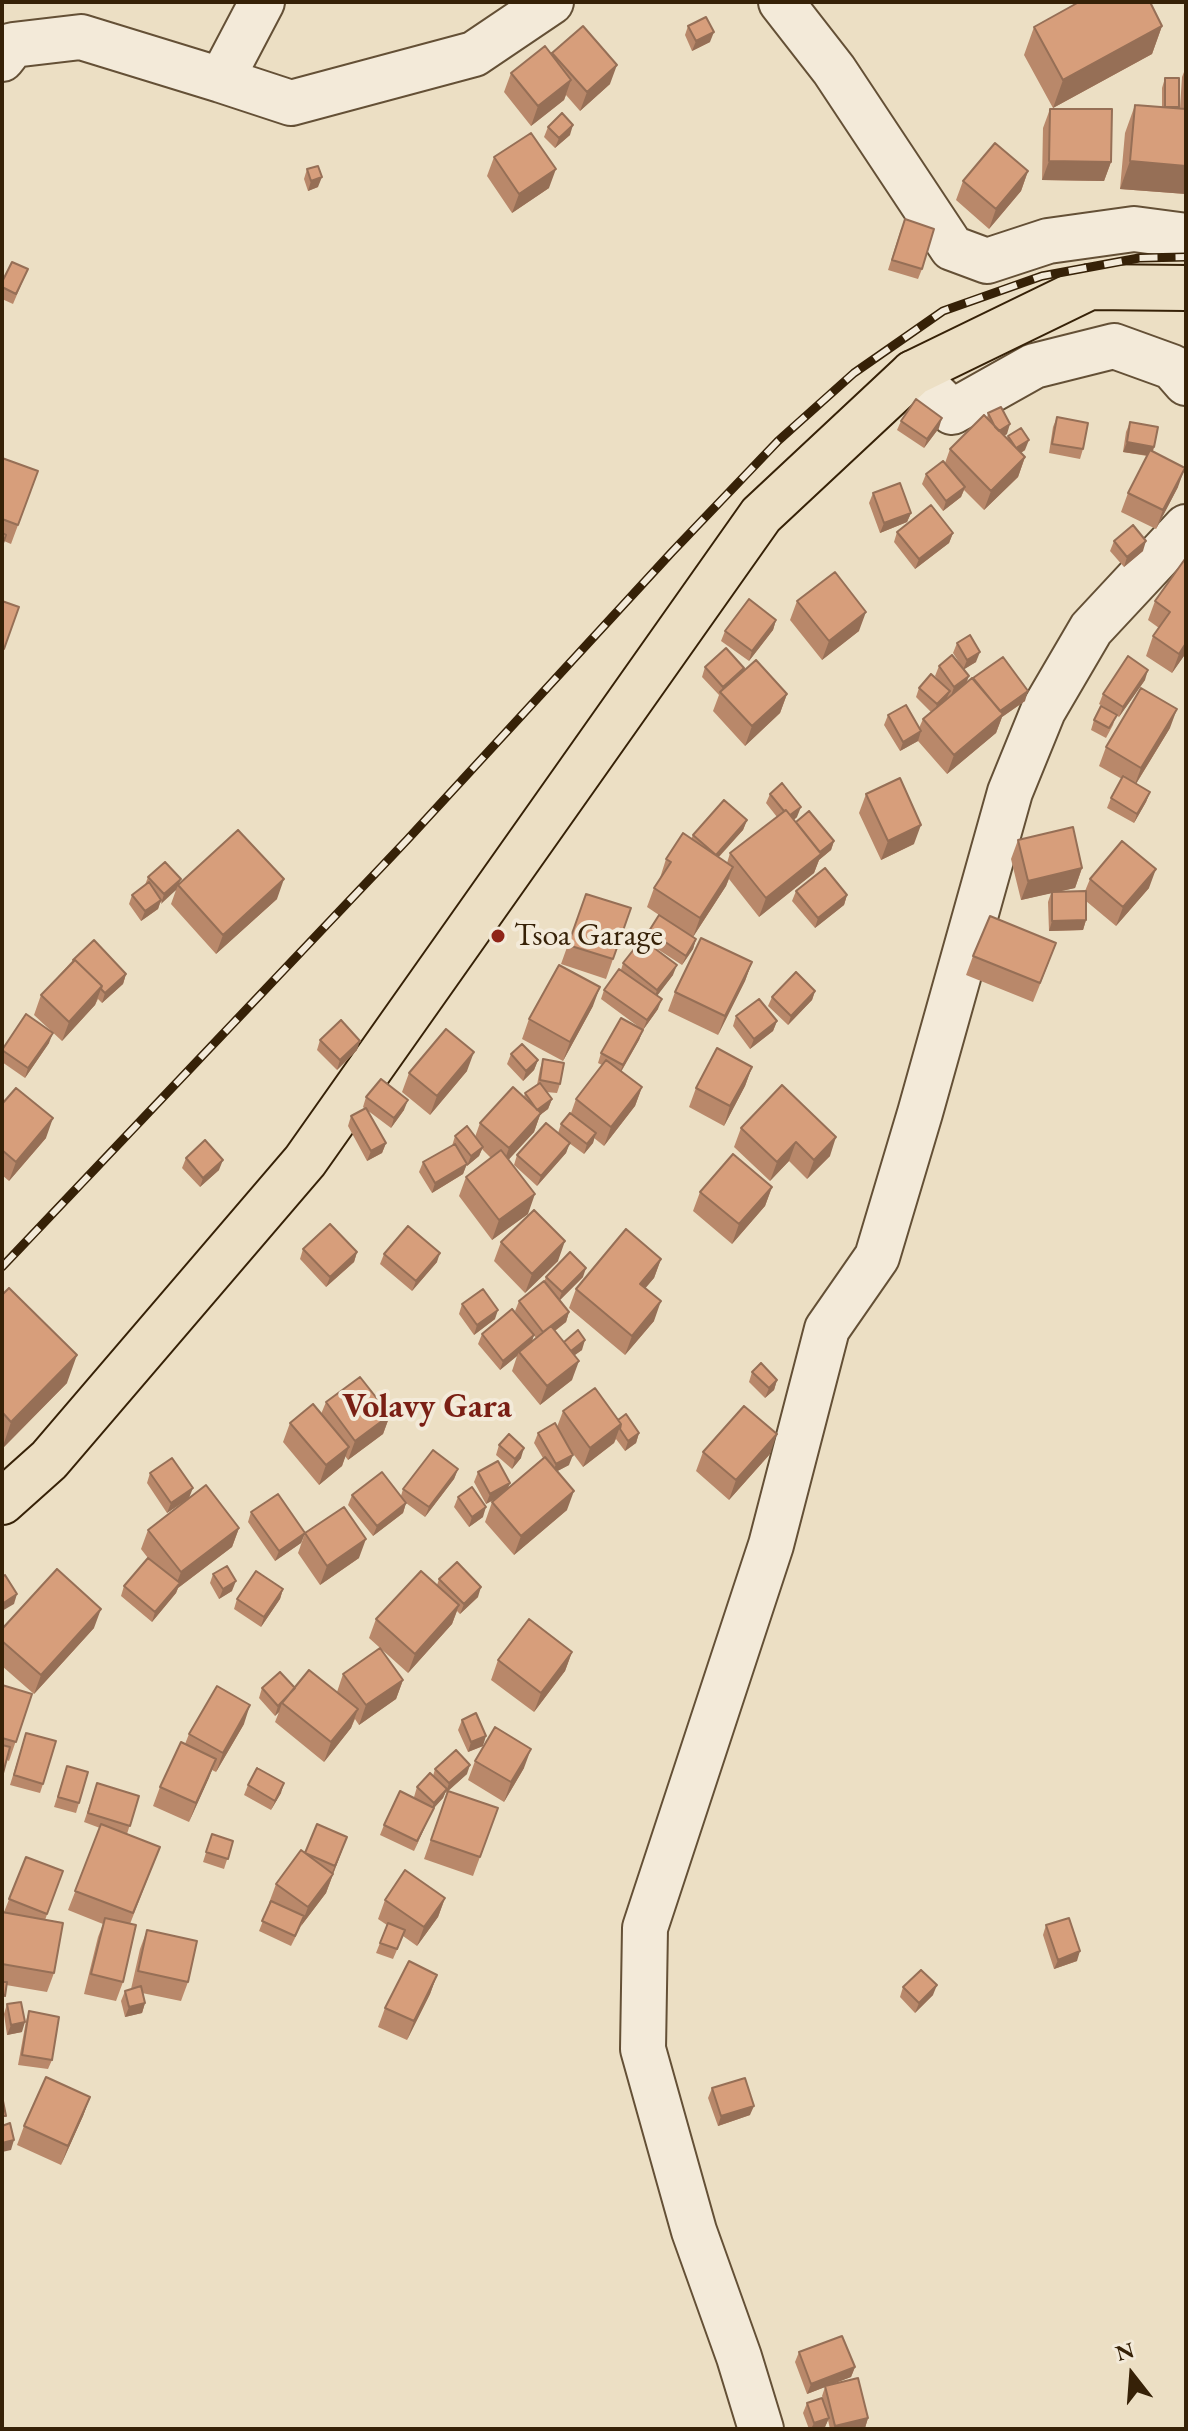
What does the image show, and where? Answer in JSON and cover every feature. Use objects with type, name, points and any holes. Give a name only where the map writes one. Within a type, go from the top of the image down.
[{"type":"main road","points":[[2,1502],[49,1460],[305,1161],[761,515],[913,373],[1090,287],[1186,288]]},
{"type":"street","points":[[221,80],[262,2]]},
{"type":"street","points":[[2,59],[13,45],[81,37],[291,103],[474,54],[551,2]]},
{"type":"street","points":[[781,2],[834,70],[952,248],[987,261],[1048,241],[1134,229],[1186,236]]},
{"type":"street","points":[[913,373],[952,412],[1034,366],[1114,346],[1172,367],[1186,383]]},
{"type":"street","points":[[761,2429],[694,2231],[643,2049],[645,1928],[771,1545],[827,1329],[877,1257],[1010,792],[1043,711],[1091,629],[1186,527]]},
{"type":"building","points":[[1079,2],[1150,2],[1162,26],[1063,80],[1034,27]]},
{"type":"building","points":[[706,17],[714,32],[696,41],[688,26]]},
{"type":"building","points":[[583,26],[617,65],[587,92],[552,53]]},
{"type":"building","points":[[545,46],[571,80],[538,106],[511,73]]},
{"type":"building","points":[[1165,78],[1179,78],[1179,107],[1165,107]]},
{"type":"building","points":[[1135,105],[1186,109],[1186,166],[1130,161]]},
{"type":"building","points":[[1050,109],[1112,109],[1111,162],[1049,161]]},
{"type":"building","points":[[562,113],[573,125],[559,138],[548,127]]},
{"type":"building","points":[[531,133],[556,169],[519,194],[494,157]]},
{"type":"building","points":[[995,143],[1028,171],[996,209],[963,181]]},
{"type":"building","points":[[318,166],[322,177],[311,181],[307,169]]},
{"type":"building","points":[[905,219],[934,229],[922,269],[892,260]]},
{"type":"building","points":[[12,262],[28,269],[16,294],[2,287]]},
{"type":"building","points":[[916,399],[942,418],[927,439],[901,421]]},
{"type":"building","points":[[1001,407],[1010,424],[999,431],[988,413]]},
{"type":"building","points":[[984,415],[1025,457],[991,491],[950,449]]},
{"type":"building","points":[[1057,417],[1088,423],[1083,449],[1052,444]]},
{"type":"building","points":[[1130,422],[1158,427],[1154,447],[1127,442]]},
{"type":"building","points":[[1021,428],[1029,440],[1016,448],[1008,436]]},
{"type":"building","points":[[1150,450],[1185,468],[1163,510],[1128,493]]},
{"type":"building","points":[[2,458],[38,471],[18,525],[2,519]]},
{"type":"building","points":[[943,461],[965,487],[946,501],[926,474]]},
{"type":"building","points":[[900,483],[911,513],[884,523],[873,493]]},
{"type":"building","points":[[931,505],[953,533],[919,559],[897,532]]},
{"type":"building","points":[[1133,525],[1146,541],[1127,557],[1114,541]]},
{"type":"building","points":[[1185,559],[1186,643],[1179,654],[1153,636],[1170,612],[1155,601]]},
{"type":"building","points":[[835,572],[866,612],[829,641],[797,601]]},
{"type":"building","points":[[749,599],[776,620],[752,651],[725,631]]},
{"type":"building","points":[[2,601],[19,607],[4,649],[2,648]]},
{"type":"building","points":[[970,635],[980,652],[967,660],[957,643]]},
{"type":"building","points":[[726,648],[744,668],[723,687],[705,667]]},
{"type":"building","points":[[952,655],[969,676],[954,687],[939,666]]},
{"type":"building","points":[[1128,656],[1148,670],[1123,707],[1103,694]]},
{"type":"building","points":[[1003,657],[1028,691],[1000,711],[973,678]]},
{"type":"building","points":[[756,660],[787,694],[752,726],[720,692]]},
{"type":"building","points":[[931,674],[950,691],[937,704],[919,688]]},
{"type":"building","points":[[972,678],[1003,714],[954,755],[923,719]]},
{"type":"building","points":[[1141,688],[1177,709],[1141,768],[1106,747]]},
{"type":"building","points":[[906,705],[921,731],[903,742],[888,715]]},
{"type":"building","points":[[1101,706],[1117,715],[1109,728],[1094,720]]},
{"type":"building","points":[[1123,776],[1150,792],[1137,814],[1111,798]]},
{"type":"building","points":[[900,778],[921,825],[888,841],[866,794]]},
{"type":"building","points":[[782,783],[801,807],[790,815],[770,794]]},
{"type":"building","points":[[724,800],[747,820],[716,855],[693,835]]},
{"type":"building","points":[[786,810],[821,854],[766,898],[730,853]]},
{"type":"building","points":[[809,811],[834,841],[820,852],[796,822]]},
{"type":"building","points":[[1073,827],[1082,868],[1028,881],[1018,840]]},
{"type":"building","points":[[238,830],[284,879],[223,935],[178,885]]},
{"type":"building","points":[[683,833],[733,867],[700,918],[654,888],[671,862],[666,859]]},
{"type":"building","points":[[1122,841],[1156,869],[1123,907],[1090,879]]},
{"type":"building","points":[[165,862],[181,879],[164,894],[148,877]]},
{"type":"building","points":[[825,868],[847,895],[818,918],[796,891]]},
{"type":"building","points":[[149,882],[161,900],[145,911],[132,895]]},
{"type":"building","points":[[1086,891],[1086,920],[1052,921],[1052,892]]},
{"type":"building","points":[[586,894],[631,908],[613,959],[568,945]]},
{"type":"building","points":[[659,915],[696,939],[686,956],[649,931]]},
{"type":"building","points":[[990,916],[1056,943],[1040,983],[973,956]]},
{"type":"building","points":[[701,938],[752,962],[725,1016],[675,992]]},
{"type":"building","points":[[642,939],[677,965],[657,990],[623,963]]},
{"type":"building","points":[[94,940],[126,974],[105,993],[102,986],[73,960]]},
{"type":"building","points":[[75,960],[102,986],[69,1022],[41,995]]},
{"type":"building","points":[[559,965],[600,987],[570,1042],[529,1019]]},
{"type":"building","points":[[619,969],[662,999],[647,1020],[604,990]]},
{"type":"building","points":[[796,972],[815,991],[791,1016],[772,997]]},
{"type":"building","points":[[759,999],[777,1021],[754,1039],[736,1016]]},
{"type":"building","points":[[26,1014],[53,1033],[28,1068],[2,1050]]},
{"type":"building","points":[[621,1018],[643,1030],[623,1065],[601,1053]]},
{"type":"building","points":[[341,1020],[360,1041],[340,1060],[320,1040]]},
{"type":"building","points":[[446,1029],[474,1052],[437,1096],[409,1073]]},
{"type":"building","points":[[522,1044],[538,1060],[526,1071],[511,1054]]},
{"type":"building","points":[[717,1048],[752,1067],[730,1106],[696,1088]]},
{"type":"building","points":[[543,1059],[564,1063],[560,1084],[540,1080]]},
{"type":"building","points":[[606,1060],[642,1087],[611,1127],[576,1099]]},
{"type":"building","points":[[381,1079],[408,1100],[394,1118],[366,1097]]},
{"type":"building","points":[[540,1083],[552,1099],[537,1110],[525,1093]]},
{"type":"building","points":[[782,1085],[836,1137],[814,1160],[796,1142],[777,1162],[741,1128]]},
{"type":"building","points":[[513,1087],[541,1113],[509,1148],[480,1123]]},
{"type":"building","points":[[16,1088],[53,1118],[16,1162],[2,1150],[2,1104]]},
{"type":"building","points":[[366,1108],[386,1143],[371,1151],[351,1116]]},
{"type":"building","points":[[570,1113],[596,1133],[587,1144],[561,1124]]},
{"type":"building","points":[[546,1123],[570,1143],[541,1176],[517,1155]]},
{"type":"building","points":[[467,1126],[483,1147],[471,1156],[455,1136]]},
{"type":"building","points":[[205,1140],[223,1160],[203,1178],[186,1158]]},
{"type":"building","points":[[455,1144],[467,1164],[435,1183],[423,1162]]},
{"type":"building","points":[[501,1150],[535,1194],[499,1220],[466,1177]]},
{"type":"building","points":[[733,1154],[772,1187],[739,1224],[700,1192]]},
{"type":"building","points":[[534,1210],[565,1241],[532,1274],[501,1242]]},
{"type":"building","points":[[330,1224],[357,1252],[330,1277],[303,1249]]},
{"type":"building","points":[[408,1226],[440,1253],[416,1281],[384,1254]]},
{"type":"building","points":[[626,1229],[661,1259],[640,1284],[661,1301],[632,1336],[576,1289]]},
{"type":"building","points":[[570,1252],[586,1268],[562,1292],[546,1277]]},
{"type":"building","points":[[544,1281],[569,1312],[543,1332],[519,1301]]},
{"type":"building","points":[[9,1288],[77,1355],[11,1422],[2,1412],[2,1295]]},
{"type":"building","points":[[483,1289],[498,1310],[477,1325],[462,1304]]},
{"type":"building","points":[[512,1309],[534,1335],[503,1361],[482,1334]]},
{"type":"building","points":[[551,1326],[579,1361],[547,1386],[519,1352]]},
{"type":"building","points":[[578,1330],[585,1340],[571,1351],[564,1342]]},
{"type":"building","points":[[761,1363],[777,1380],[769,1388],[752,1372]]},
{"type":"building","points":[[360,1377],[390,1415],[355,1441],[326,1402]]},
{"type":"building","points":[[595,1388],[621,1424],[590,1448],[563,1411]]},
{"type":"building","points":[[313,1404],[349,1447],[326,1465],[290,1423]]},
{"type":"building","points":[[744,1406],[777,1434],[736,1480],[703,1452]]},
{"type":"building","points":[[626,1414],[639,1433],[628,1441],[618,1420]]},
{"type":"building","points":[[555,1423],[573,1455],[556,1464],[538,1433]]},
{"type":"building","points":[[509,1434],[524,1448],[515,1459],[499,1445]]},
{"type":"building","points":[[433,1450],[458,1469],[429,1507],[403,1489]]},
{"type":"building","points":[[545,1457],[574,1491],[521,1536],[492,1502]]},
{"type":"building","points":[[172,1458],[193,1488],[171,1503],[150,1473]]},
{"type":"building","points":[[498,1461],[510,1483],[490,1494],[478,1472]]},
{"type":"building","points":[[382,1472],[406,1503],[377,1526],[352,1495]]},
{"type":"building","points":[[206,1485],[239,1528],[181,1572],[148,1530]]},
{"type":"building","points":[[472,1487],[486,1507],[472,1517],[458,1497]]},
{"type":"building","points":[[278,1494],[305,1533],[279,1551],[251,1512]]},
{"type":"building","points":[[344,1507],[366,1539],[327,1566],[305,1533]]},
{"type":"building","points":[[148,1558],[180,1583],[155,1612],[124,1586]]},
{"type":"building","points":[[457,1562],[481,1587],[464,1604],[439,1579]]},
{"type":"building","points":[[227,1566],[236,1581],[223,1589],[213,1574]]},
{"type":"building","points":[[57,1569],[101,1609],[41,1675],[2,1641],[2,1629]]},
{"type":"building","points":[[256,1571],[283,1589],[264,1617],[237,1599]]},
{"type":"building","points":[[421,1571],[459,1605],[415,1654],[376,1619]]},
{"type":"building","points":[[5,1575],[17,1594],[2,1604],[2,1577]]},
{"type":"building","points":[[529,1619],[572,1652],[541,1693],[498,1660]]},
{"type":"building","points":[[380,1648],[403,1680],[366,1705],[343,1674]]},
{"type":"building","points":[[309,1670],[358,1709],[331,1742],[282,1703]]},
{"type":"building","points":[[280,1672],[295,1688],[278,1706],[262,1688]]},
{"type":"building","points":[[2,1685],[32,1694],[16,1742],[2,1738]]},
{"type":"building","points":[[217,1686],[250,1705],[223,1753],[189,1734]]},
{"type":"building","points":[[476,1713],[486,1736],[471,1742],[462,1720]]},
{"type":"building","points":[[495,1727],[531,1749],[511,1782],[475,1761]]},
{"type":"building","points":[[26,1733],[56,1741],[43,1784],[14,1775]]},
{"type":"building","points":[[181,1742],[216,1759],[196,1803],[160,1787]]},
{"type":"building","points":[[2,1745],[10,1747],[2,1777]]},
{"type":"building","points":[[456,1750],[470,1765],[449,1783],[435,1769]]},
{"type":"building","points":[[67,1766],[88,1772],[79,1803],[58,1797]]},
{"type":"building","points":[[257,1768],[284,1783],[275,1801],[248,1785]]},
{"type":"building","points":[[430,1773],[447,1789],[434,1803],[417,1787]]},
{"type":"building","points":[[97,1783],[139,1796],[130,1826],[88,1813]]},
{"type":"building","points":[[400,1791],[434,1808],[417,1841],[384,1825]]},
{"type":"building","points":[[448,1791],[498,1808],[480,1857],[431,1840]]},
{"type":"building","points":[[101,1824],[160,1847],[133,1913],[75,1891]]},
{"type":"building","points":[[317,1824],[347,1837],[335,1866],[305,1853]]},
{"type":"building","points":[[212,1834],[233,1841],[228,1859],[206,1852]]},
{"type":"building","points":[[301,1850],[333,1874],[308,1907],[276,1884]]},
{"type":"building","points":[[26,1857],[63,1871],[47,1914],[9,1899]]},
{"type":"building","points":[[405,1870],[445,1898],[424,1927],[385,1900]]},
{"type":"building","points":[[271,1901],[304,1916],[295,1936],[262,1921]]},
{"type":"building","points":[[2,1912],[63,1923],[54,1973],[2,1964]]},
{"type":"building","points":[[105,1918],[136,1925],[123,1982],[91,1974]]},
{"type":"building","points":[[1069,1918],[1080,1951],[1058,1960],[1046,1925]]},
{"type":"building","points":[[388,1923],[405,1930],[397,1949],[380,1943]]},
{"type":"building","points":[[147,1930],[197,1941],[188,1982],[138,1971]]},
{"type":"building","points":[[409,1961],[437,1975],[414,2021],[385,2008]]},
{"type":"building","points":[[921,1970],[937,1985],[919,2003],[903,1987]]},
{"type":"building","points":[[2,1982],[7,1982],[5,1996],[2,1995]]},
{"type":"building","points":[[141,1986],[145,2003],[129,2007],[125,1991]]},
{"type":"building","points":[[21,2002],[25,2022],[11,2025],[7,2004]]},
{"type":"building","points":[[29,2011],[59,2017],[52,2060],[22,2055]]},
{"type":"building","points":[[46,2077],[90,2097],[68,2146],[24,2126]]},
{"type":"building","points":[[745,2078],[754,2106],[721,2116],[712,2088]]},
{"type":"building","points":[[10,2123],[14,2140],[2,2143],[2,2126]]},
{"type":"building","points":[[842,2336],[855,2367],[811,2384],[799,2352]]},
{"type":"building","points":[[858,2378],[868,2418],[835,2426],[825,2386]]},
{"type":"building","points":[[822,2398],[829,2418],[814,2423],[807,2403]]},
{"type":"railway","points":[[2,1267],[407,840],[672,552],[778,441],[854,373],[943,311],[1042,276],[1139,258],[1186,257]]},
{"type":"place","name":"Tsoa Garage","points":[[498,936]]},
{"type":"district","name":"Volavy Gara","points":[[427,1408]]}]
